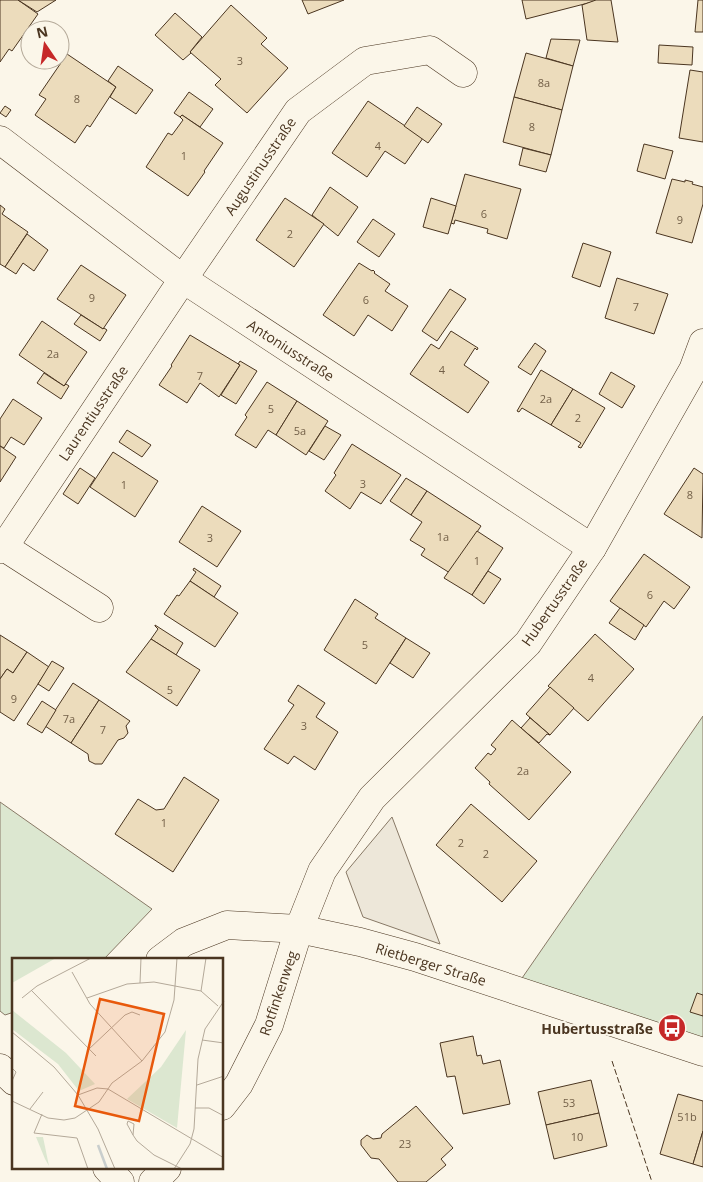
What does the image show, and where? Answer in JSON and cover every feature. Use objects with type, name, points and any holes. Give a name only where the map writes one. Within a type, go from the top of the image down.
[{"type":"street","name":"Augustinusstraße","points":[[183,279],[298,111],[365,61],[430,50],[463,73]]},
{"type":"street","name":"Antoniusstraße","points":[[0,140],[183,279],[592,548]]},
{"type":"street","name":"Laurentiusstraße","points":[[99,608],[2,548],[183,279]]},
{"type":"street","name":"Hubertusstraße","points":[[299,929],[322,872],[372,798],[528,643],[592,548],[694,370],[703,343]]},
{"type":"street","name":"Rietberger Straße","points":[[163,958],[184,942],[228,925],[299,929],[360,942],[415,957],[703,1052]]},
{"type":"street","name":"Rotfinkenweg","points":[[224,1103],[239,1084],[269,1025],[299,929]]},
{"type":"street","points":[[12,1058],[0,1067],[12,1080]]},
{"type":"street","points":[[109,1170],[120,1182]]},
{"type":"street","points":[[153,1182],[165,1170]]},
{"type":"green space","points":[[703,716],[703,1039],[520,981]]},
{"type":"green space","points":[[0,802],[152,909],[105,958],[12,958],[12,1013],[5,1015],[0,1011]]},
{"type":"shaded area","points":[[392,817],[440,944],[363,917],[346,872]]},
{"type":"building","points":[[0,0],[18,0],[38,14],[34,20],[20,20],[20,40],[12,51],[9,49],[0,62]]},
{"type":"building","points":[[18,0],[56,0],[37,12]]},
{"type":"building","points":[[302,0],[344,0],[308,14]]},
{"type":"building","points":[[522,0],[596,0],[596,1],[526,19]]},
{"type":"building","points":[[596,0],[611,0],[618,42],[587,40],[582,5]]},
{"type":"building","points":[[698,0],[703,0],[703,32],[695,32]]},
{"type":"building","points":[[231,5],[267,38],[261,44],[288,68],[247,113],[215,85],[221,79],[190,52]]},
{"type":"building","points":[[175,13],[202,37],[191,53],[183,60],[155,35]]},
{"type":"building","points":[[551,39],[580,40],[573,66],[546,58]]},
{"type":"building","points":[[659,45],[693,47],[692,65],[658,63]]},
{"type":"building","points":[[526,53],[573,66],[562,110],[514,97]]},
{"type":"building","points":[[70,56],[116,87],[90,127],[87,125],[75,143],[35,115],[46,99],[39,95],[56,70],[70,70]]},
{"type":"building","points":[[118,66],[153,90],[136,114],[110,97],[116,87],[108,81]]},
{"type":"building","points":[[690,70],[703,72],[703,142],[679,138]]},
{"type":"building","points":[[189,92],[213,109],[200,127],[182,115],[180,117],[174,113]]},
{"type":"building","points":[[514,97],[562,110],[551,155],[503,142]]},
{"type":"building","points":[[368,101],[423,138],[405,164],[385,151],[367,177],[332,153]]},
{"type":"building","points":[[5,106],[11,110],[6,117],[0,113]]},
{"type":"building","points":[[417,107],[442,124],[428,143],[404,126]]},
{"type":"building","points":[[182,115],[223,143],[188,196],[146,167],[168,133],[172,135],[183,120],[180,117]]},
{"type":"building","points":[[644,144],[673,151],[665,179],[637,171]]},
{"type":"building","points":[[523,148],[551,155],[546,172],[519,165]]},
{"type":"building","points":[[465,174],[521,189],[507,239],[487,233],[488,229],[455,220],[454,224],[451,223]]},
{"type":"building","points":[[672,179],[693,182],[692,184],[703,187],[703,204],[692,243],[656,233]]},
{"type":"building","points":[[330,187],[358,207],[338,236],[312,215]]},
{"type":"building","points":[[285,198],[324,224],[294,267],[256,240]]},
{"type":"building","points":[[431,198],[456,206],[448,234],[423,227]]},
{"type":"building","points":[[0,205],[5,209],[2,214],[28,232],[5,267],[0,264]]},
{"type":"building","points":[[373,219],[395,234],[379,257],[357,242]]},
{"type":"building","points":[[27,234],[48,250],[34,271],[23,263],[16,274],[5,267]]},
{"type":"building","points":[[583,243],[611,252],[600,287],[572,277]]},
{"type":"building","points":[[359,263],[373,270],[374,273],[390,284],[385,291],[408,306],[392,331],[368,315],[354,336],[323,315]]},
{"type":"building","points":[[81,265],[126,295],[103,329],[57,299]]},
{"type":"building","points":[[617,278],[668,294],[654,334],[605,318]]},
{"type":"building","points":[[450,289],[466,299],[437,341],[422,331]]},
{"type":"building","points":[[81,315],[107,330],[100,341],[74,324]]},
{"type":"building","points":[[42,321],[87,352],[64,386],[19,355]]},
{"type":"building","points":[[451,331],[478,348],[477,350],[475,348],[464,365],[489,382],[468,413],[410,374],[431,344],[439,349]]},
{"type":"building","points":[[190,335],[240,365],[219,397],[200,383],[187,403],[159,385]]},
{"type":"building","points":[[535,343],[546,351],[531,375],[518,367]]},
{"type":"building","points":[[240,361],[257,371],[236,404],[221,395],[240,365],[238,364]]},
{"type":"building","points":[[541,370],[573,389],[551,425],[522,408],[519,412],[517,411]]},
{"type":"building","points":[[611,372],[635,386],[622,408],[599,394]]},
{"type":"building","points":[[44,373],[64,386],[66,384],[69,386],[61,399],[37,383]]},
{"type":"building","points":[[267,382],[297,401],[276,435],[268,430],[256,448],[235,435],[247,417],[245,415]]},
{"type":"building","points":[[573,389],[605,408],[581,448],[578,447],[581,443],[551,425]]},
{"type":"building","points":[[13,399],[42,418],[24,445],[11,437],[4,448],[0,446],[0,419]]},
{"type":"building","points":[[297,401],[328,421],[306,455],[276,435]]},
{"type":"building","points":[[325,426],[341,435],[324,460],[309,451]]},
{"type":"building","points":[[127,430],[151,445],[142,457],[119,442]]},
{"type":"building","points":[[352,444],[401,475],[381,504],[361,492],[350,509],[325,491],[336,475],[334,473]]},
{"type":"building","points":[[0,446],[16,457],[0,482]]},
{"type":"building","points":[[113,452],[158,481],[135,517],[90,487]]},
{"type":"building","points":[[80,468],[95,478],[78,504],[63,494]]},
{"type":"building","points":[[694,468],[703,474],[702,538],[664,514]]},
{"type":"building","points":[[406,478],[427,491],[411,515],[390,501]]},
{"type":"building","points":[[427,491],[481,526],[450,573],[421,555],[425,549],[410,540],[422,522],[411,515]]},
{"type":"building","points":[[202,506],[241,531],[217,567],[179,542]]},
{"type":"building","points":[[477,531],[503,548],[472,595],[444,578]]},
{"type":"building","points":[[644,554],[690,587],[674,609],[664,601],[646,627],[610,601]]},
{"type":"building","points":[[194,568],[221,586],[214,597],[190,581],[196,572],[193,570]]},
{"type":"building","points":[[488,571],[501,579],[484,604],[472,595]]},
{"type":"building","points":[[190,581],[238,613],[215,647],[164,614],[177,595],[179,596]]},
{"type":"building","points":[[355,599],[378,614],[375,618],[406,638],[376,684],[324,650]]},
{"type":"building","points":[[620,608],[644,625],[635,640],[609,623]]},
{"type":"building","points":[[155,625],[183,643],[176,655],[151,639],[158,629]]},
{"type":"building","points":[[595,634],[634,669],[588,721],[548,686]]},
{"type":"building","points":[[0,635],[27,652],[13,673],[7,669],[0,679]]},
{"type":"building","points":[[406,638],[430,653],[413,678],[390,663]]},
{"type":"building","points":[[151,639],[200,670],[177,706],[126,672]]},
{"type":"building","points":[[27,652],[49,667],[14,721],[0,712],[0,679],[7,669],[13,673]]},
{"type":"building","points":[[52,661],[64,668],[49,691],[38,684]]},
{"type":"building","points":[[73,683],[99,700],[71,743],[45,726]]},
{"type":"building","points":[[298,685],[325,703],[316,717],[338,732],[315,770],[294,756],[288,764],[264,749],[294,705],[288,701]]},
{"type":"building","points":[[550,687],[574,708],[550,735],[526,714]]},
{"type":"building","points":[[99,700],[130,721],[126,726],[128,733],[124,738],[118,740],[102,764],[95,764],[89,761],[88,754],[71,743]]},
{"type":"building","points":[[42,701],[56,710],[42,733],[27,724]]},
{"type":"building","points":[[529,717],[550,735],[547,734],[539,743],[521,728]]},
{"type":"building","points":[[512,720],[571,772],[529,820],[489,784],[490,782],[475,768],[488,753],[491,755],[496,749],[491,745]]},
{"type":"building","points":[[184,777],[219,800],[173,872],[115,834],[138,799],[156,810],[164,809]]},
{"type":"building","points":[[471,804],[537,861],[502,902],[436,845]]},
{"type":"building","points":[[697,993],[703,995],[703,1016],[690,1012]]},
{"type":"building","points":[[473,1036],[477,1056],[481,1055],[483,1064],[500,1060],[510,1104],[463,1114],[455,1076],[447,1077],[440,1043]]},
{"type":"building","points":[[591,1080],[599,1113],[546,1125],[538,1092]]},
{"type":"building","points":[[678,1094],[703,1101],[703,1131],[693,1164],[660,1154]]},
{"type":"building","points":[[416,1106],[453,1148],[441,1159],[446,1165],[426,1182],[398,1182],[379,1159],[371,1158],[361,1145],[361,1140],[367,1135],[373,1139],[381,1138],[382,1134]]},
{"type":"building","points":[[599,1113],[607,1146],[554,1159],[546,1125]]},
{"type":"building","points":[[703,1131],[703,1167],[693,1164]]},
{"type":"fence","points":[[612,1061],[652,1182]]},
{"type":"place","name":"Hubertusstraße","points":[[672,1028]]}]
